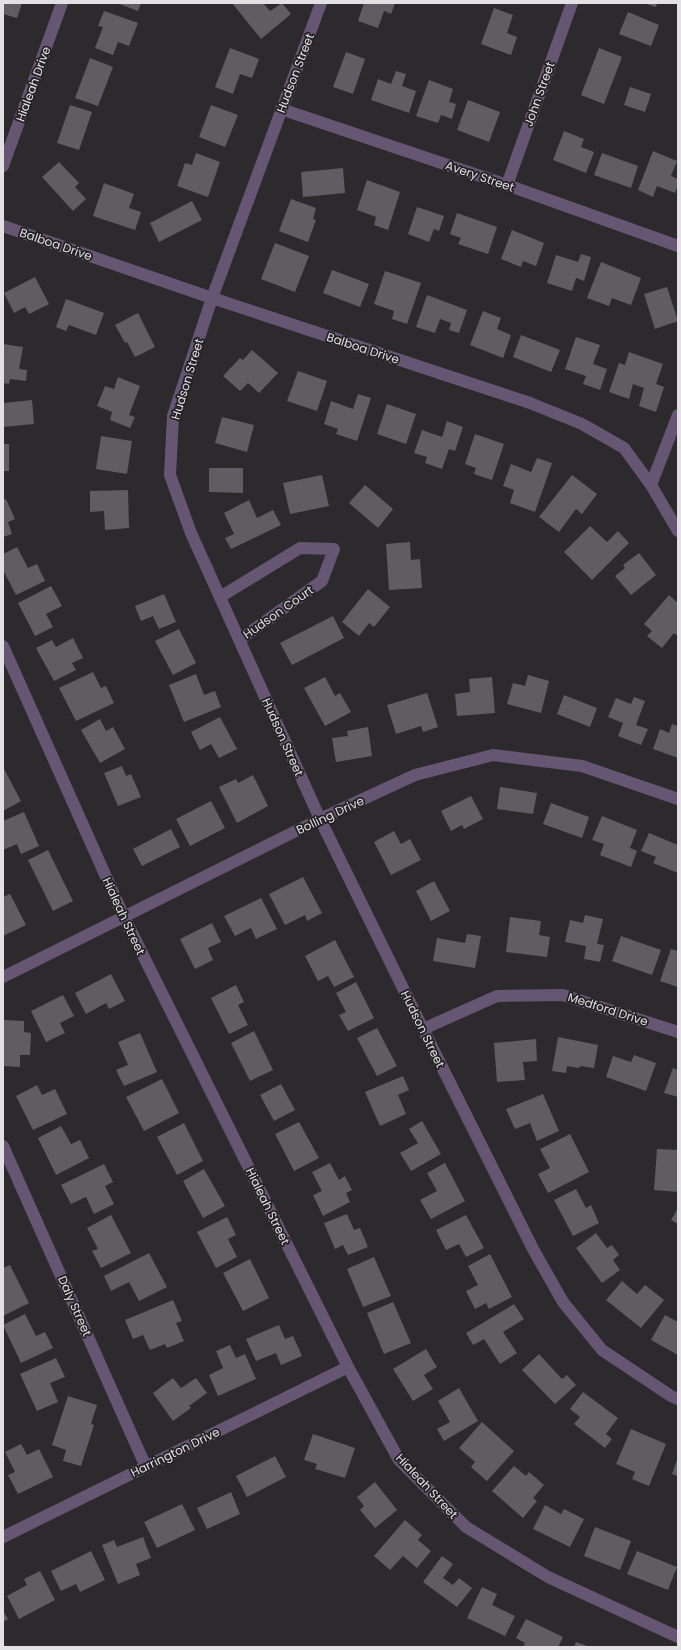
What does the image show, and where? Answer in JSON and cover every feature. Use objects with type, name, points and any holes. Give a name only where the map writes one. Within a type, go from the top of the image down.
[{"type":"street","name":"Hialeah Drive","points":[[3,166],[62,3]]},
{"type":"street","name":"Hudson Street","points":[[322,3],[281,109],[212,298],[174,416],[170,475],[191,533],[320,819],[533,1249],[563,1302],[602,1350],[671,1396],[678,1399]]},
{"type":"street","name":"John Street","points":[[507,185],[572,3]]},
{"type":"street","name":"Avery Street","points":[[281,109],[507,185],[678,246]]},
{"type":"street","name":"Balboa Drive","points":[[3,226],[212,298],[530,403],[582,424],[624,448],[651,485],[678,531]]},
{"type":"street","points":[[651,485],[678,415]]},
{"type":"street","name":"Hudson Court","points":[[220,597],[300,548],[334,549],[322,581],[239,640]]},
{"type":"street","name":"Hialeah Street","points":[[3,646],[124,917],[348,1368],[399,1460],[466,1527],[548,1577],[678,1637]]},
{"type":"street","name":"Bolling Drive","points":[[3,977],[320,819],[415,775],[492,755],[582,766],[678,799]]},
{"type":"street","name":"Medford Drive","points":[[423,1029],[497,996],[563,995],[678,1032]]},
{"type":"street","name":"Daly Street","points":[[3,1146],[146,1467]]},
{"type":"street","name":"Harrington Drive","points":[[3,1537],[348,1368]]},
{"type":"building","points":[[3,3],[22,3],[17,18],[3,14]]},
{"type":"building","points":[[117,3],[141,3],[138,11]]},
{"type":"building","points":[[232,3],[263,3],[270,11],[282,3],[291,14],[261,39]]},
{"type":"building","points":[[364,3],[395,3],[391,14],[384,11],[378,28],[358,21]]},
{"type":"building","points":[[643,3],[657,3],[656,7]]},
{"type":"building","points":[[494,8],[513,15],[507,33],[517,37],[511,55],[481,44]]},
{"type":"building","points":[[104,11],[138,23],[129,46],[118,42],[113,55],[95,48],[103,27],[98,26]]},
{"type":"building","points":[[628,12],[659,25],[651,46],[619,34]]},
{"type":"building","points":[[230,48],[259,59],[252,78],[240,74],[233,94],[215,87]]},
{"type":"building","points":[[599,48],[622,57],[604,104],[581,95]]},
{"type":"building","points":[[346,52],[365,59],[353,94],[333,87]]},
{"type":"building","points":[[90,58],[113,67],[98,106],[75,98]]},
{"type":"building","points":[[396,71],[406,74],[402,86],[416,91],[409,113],[371,100],[378,79],[391,84]]},
{"type":"building","points":[[429,80],[453,89],[449,102],[456,104],[452,119],[441,115],[438,123],[416,116]]},
{"type":"building","points":[[630,87],[651,94],[645,112],[624,105]]},
{"type":"building","points":[[468,100],[500,112],[489,142],[457,130]]},
{"type":"building","points":[[70,105],[92,112],[79,150],[57,143]]},
{"type":"building","points":[[211,105],[238,115],[225,147],[199,137]]},
{"type":"building","points":[[564,131],[584,139],[581,147],[594,152],[586,173],[553,160]]},
{"type":"building","points":[[653,151],[677,161],[671,176],[678,179],[675,193],[657,186],[653,197],[638,190]]},
{"type":"building","points":[[196,153],[220,162],[208,197],[177,186],[185,163],[192,165]]},
{"type":"building","points":[[602,153],[638,166],[631,188],[594,175]]},
{"type":"building","points":[[59,162],[79,183],[75,187],[86,199],[73,211],[42,177]]},
{"type":"building","points":[[343,168],[345,193],[303,197],[301,172]]},
{"type":"building","points":[[367,180],[400,192],[388,230],[374,225],[376,217],[357,210]]},
{"type":"building","points":[[104,183],[134,194],[129,208],[141,212],[135,230],[93,216]]},
{"type":"building","points":[[291,199],[316,208],[313,219],[316,220],[308,242],[279,231]]},
{"type":"building","points":[[192,201],[202,220],[159,242],[150,223]]},
{"type":"building","points":[[417,207],[444,216],[439,231],[434,229],[429,242],[408,234]]},
{"type":"building","points":[[457,213],[497,227],[488,254],[458,244],[461,238],[450,234]]},
{"type":"building","points":[[512,230],[544,243],[536,266],[523,261],[521,267],[501,259]]},
{"type":"building","points":[[275,243],[309,256],[295,292],[261,279]]},
{"type":"building","points":[[581,254],[591,257],[584,281],[576,278],[572,291],[547,283],[556,255],[578,262]]},
{"type":"building","points":[[601,262],[641,278],[631,305],[612,298],[609,306],[587,298]]},
{"type":"building","points":[[332,270],[369,284],[360,307],[323,293]]},
{"type":"building","points":[[385,271],[421,283],[407,324],[392,319],[394,311],[374,304]]},
{"type":"building","points":[[35,277],[49,304],[29,314],[25,307],[14,313],[4,293]]},
{"type":"building","points":[[667,287],[678,321],[655,329],[644,294]]},
{"type":"building","points":[[427,295],[467,310],[459,333],[449,330],[451,323],[440,319],[435,333],[416,327]]},
{"type":"building","points":[[66,299],[104,313],[96,335],[69,325],[66,331],[56,327]]},
{"type":"building","points":[[483,311],[501,318],[497,329],[511,335],[503,358],[470,345]]},
{"type":"building","points":[[138,313],[155,347],[135,357],[115,325]]},
{"type":"building","points":[[521,335],[560,350],[551,372],[513,357]]},
{"type":"building","points":[[576,337],[600,345],[593,364],[607,369],[600,390],[583,384],[586,376],[565,369]]},
{"type":"building","points":[[3,344],[23,347],[19,369],[27,370],[26,381],[10,379],[9,384],[3,383]]},
{"type":"building","points":[[252,350],[278,373],[259,393],[248,383],[240,391],[223,376],[240,358],[243,360]]},
{"type":"building","points":[[629,352],[663,364],[656,384],[664,387],[656,412],[639,406],[644,388],[633,384],[629,399],[609,392],[619,363],[625,365]]},
{"type":"building","points":[[298,371],[327,381],[317,411],[287,401]]},
{"type":"building","points":[[118,377],[140,386],[129,415],[135,417],[130,428],[110,420],[112,412],[97,406],[105,386],[114,389]]},
{"type":"building","points":[[358,394],[371,398],[357,441],[336,434],[338,429],[324,424],[331,401],[353,409]]},
{"type":"building","points":[[32,400],[34,424],[3,427],[3,403]]},
{"type":"building","points":[[387,404],[416,414],[406,444],[377,434]]},
{"type":"building","points":[[222,417],[254,425],[247,452],[215,443]]},
{"type":"building","points":[[447,421],[463,427],[455,451],[449,449],[442,469],[425,463],[427,457],[414,453],[422,430],[442,437]]},
{"type":"building","points":[[475,434],[504,444],[492,480],[474,474],[476,468],[465,464]]},
{"type":"building","points":[[101,436],[132,441],[127,474],[96,469]]},
{"type":"building","points":[[3,444],[9,444],[9,471],[3,471]]},
{"type":"building","points":[[537,458],[552,463],[535,512],[510,503],[514,490],[503,486],[511,464],[531,472]]},
{"type":"building","points":[[209,468],[243,468],[243,493],[209,492]]},
{"type":"building","points":[[322,475],[329,506],[290,514],[283,483]]},
{"type":"building","points":[[572,475],[597,494],[582,514],[576,509],[559,532],[539,517]]},
{"type":"building","points":[[365,485],[393,509],[378,528],[349,503]]},
{"type":"building","points":[[128,490],[129,528],[105,530],[104,511],[90,512],[90,491]]},
{"type":"building","points":[[6,499],[15,519],[8,522],[12,534],[3,537],[3,500]]},
{"type":"building","points":[[249,500],[257,518],[273,510],[281,525],[231,549],[225,538],[234,534],[224,513]]},
{"type":"building","points":[[590,526],[607,542],[618,531],[629,543],[592,580],[564,552]]},
{"type":"building","points":[[410,542],[411,560],[420,559],[422,588],[389,590],[386,544]]},
{"type":"building","points":[[17,547],[28,568],[37,564],[45,581],[16,595],[3,570],[3,554]]},
{"type":"building","points":[[639,553],[656,575],[631,595],[615,576],[625,568],[623,565]]},
{"type":"building","points":[[51,586],[62,606],[46,614],[53,627],[35,636],[18,603]]},
{"type":"building","points":[[368,589],[390,607],[374,627],[369,623],[359,636],[342,622]]},
{"type":"building","points":[[164,594],[176,622],[159,629],[153,616],[141,621],[135,606]]},
{"type":"building","points":[[669,595],[678,603],[678,636],[674,633],[662,648],[647,636],[652,631],[644,624]]},
{"type":"building","points":[[333,616],[344,638],[292,665],[280,643]]},
{"type":"building","points":[[179,629],[196,663],[173,675],[155,641]]},
{"type":"building","points":[[73,638],[83,658],[72,663],[76,670],[54,681],[36,648],[52,640],[56,647]]},
{"type":"building","points":[[93,672],[101,688],[106,686],[114,703],[76,721],[59,688]]},
{"type":"building","points":[[196,674],[204,695],[215,691],[221,707],[184,722],[169,685]]},
{"type":"building","points":[[528,675],[549,681],[541,713],[507,704],[513,683],[525,686]]},
{"type":"building","points":[[325,677],[335,696],[340,693],[351,712],[325,726],[304,688]]},
{"type":"building","points":[[492,677],[495,713],[457,716],[455,694],[470,692],[469,679]]},
{"type":"building","points":[[427,693],[438,727],[423,732],[421,726],[396,734],[387,705]]},
{"type":"building","points":[[564,695],[597,708],[590,727],[557,714]]},
{"type":"building","points":[[634,697],[645,701],[636,725],[648,729],[641,745],[618,736],[623,723],[608,717],[616,698],[631,704]]},
{"type":"building","points":[[220,717],[237,749],[219,758],[211,744],[200,750],[191,732]]},
{"type":"building","points":[[100,719],[106,731],[113,727],[125,749],[100,763],[81,730]]},
{"type":"building","points":[[672,724],[678,726],[678,758],[653,749],[660,729],[669,733]]},
{"type":"building","points":[[368,727],[372,756],[336,762],[332,738],[348,736],[347,731]]},
{"type":"building","points":[[122,766],[126,776],[131,774],[141,797],[118,806],[104,773]]},
{"type":"building","points":[[3,767],[21,801],[3,811]]},
{"type":"building","points":[[253,775],[268,806],[237,823],[219,787],[236,779],[238,783]]},
{"type":"building","points":[[500,787],[537,793],[533,814],[497,809]]},
{"type":"building","points":[[471,796],[483,819],[464,829],[462,825],[451,831],[441,811]]},
{"type":"building","points":[[211,801],[225,828],[190,846],[176,819]]},
{"type":"building","points":[[551,803],[589,817],[582,838],[543,824]]},
{"type":"building","points":[[24,812],[39,846],[21,854],[17,844],[3,850],[3,821]]},
{"type":"building","points":[[602,816],[637,830],[630,848],[637,851],[631,867],[600,855],[604,844],[592,840]]},
{"type":"building","points":[[171,829],[180,847],[142,866],[133,849]]},
{"type":"building","points":[[394,831],[401,844],[410,839],[421,860],[391,875],[374,842]]},
{"type":"building","points":[[649,833],[678,845],[678,873],[653,863],[656,857],[641,851]]},
{"type":"building","points":[[48,850],[73,901],[53,911],[28,860]]},
{"type":"building","points":[[303,877],[322,913],[307,921],[305,915],[285,925],[269,894]]},
{"type":"building","points":[[434,881],[450,911],[431,921],[416,891]]},
{"type":"building","points":[[10,894],[26,925],[3,936],[3,897]]},
{"type":"building","points":[[261,898],[277,929],[256,939],[251,928],[235,936],[224,916]]},
{"type":"building","points":[[585,915],[603,919],[597,944],[604,945],[600,962],[584,959],[586,946],[565,942],[570,920],[583,923]]},
{"type":"building","points":[[510,917],[541,921],[539,935],[550,937],[547,957],[506,952]]},
{"type":"building","points":[[212,923],[221,942],[208,948],[213,960],[195,969],[180,939]]},
{"type":"building","points":[[467,934],[481,936],[475,968],[433,961],[437,938],[465,943]]},
{"type":"building","points":[[621,936],[661,950],[652,975],[612,961]]},
{"type":"building","points":[[335,940],[354,977],[334,987],[328,976],[318,981],[305,956]]},
{"type":"building","points":[[671,949],[678,951],[678,987],[660,981]]},
{"type":"building","points":[[111,974],[125,1001],[109,1009],[106,1003],[86,1014],[75,993]]},
{"type":"building","points":[[356,982],[374,1018],[348,1031],[339,1015],[346,1012],[336,993]]},
{"type":"building","points":[[236,985],[244,1002],[238,1005],[248,1025],[229,1034],[211,998]]},
{"type":"building","points":[[63,995],[74,1016],[60,1023],[65,1033],[46,1042],[31,1011]]},
{"type":"building","points":[[3,1020],[24,1021],[24,1032],[31,1033],[30,1055],[20,1055],[20,1067],[3,1066]]},
{"type":"building","points":[[377,1028],[397,1066],[377,1076],[357,1038]]},
{"type":"building","points":[[254,1031],[273,1070],[250,1081],[231,1043]]},
{"type":"building","points":[[140,1033],[157,1072],[124,1086],[116,1070],[128,1065],[118,1042]]},
{"type":"building","points":[[558,1037],[598,1045],[594,1068],[567,1066],[566,1073],[552,1071]]},
{"type":"building","points":[[536,1039],[537,1061],[523,1062],[525,1080],[497,1082],[494,1043]]},
{"type":"building","points":[[634,1055],[656,1063],[646,1091],[606,1077],[613,1056],[631,1062]]},
{"type":"building","points":[[673,1068],[678,1070],[678,1097],[664,1093]]},
{"type":"building","points":[[403,1076],[409,1090],[398,1095],[406,1114],[380,1126],[365,1092]]},
{"type":"building","points":[[162,1079],[179,1113],[144,1131],[126,1097]]},
{"type":"building","points":[[281,1084],[295,1110],[274,1121],[260,1095]]},
{"type":"building","points":[[37,1085],[42,1095],[55,1089],[67,1114],[33,1130],[16,1096]]},
{"type":"building","points":[[543,1094],[559,1131],[537,1141],[530,1123],[515,1129],[506,1109]]},
{"type":"building","points":[[422,1121],[441,1154],[411,1171],[400,1153],[418,1143],[409,1129]]},
{"type":"building","points":[[299,1122],[319,1158],[294,1171],[275,1134]]},
{"type":"building","points":[[184,1123],[203,1161],[177,1175],[157,1137]]},
{"type":"building","points":[[61,1126],[71,1144],[80,1140],[89,1158],[56,1175],[38,1138]]},
{"type":"building","points":[[570,1134],[589,1172],[548,1193],[538,1174],[550,1168],[540,1149]]},
{"type":"building","points":[[657,1149],[678,1150],[678,1192],[654,1190]]},
{"type":"building","points":[[330,1163],[339,1180],[345,1176],[352,1190],[346,1193],[350,1202],[323,1216],[313,1195],[322,1191],[312,1172]]},
{"type":"building","points":[[445,1163],[465,1201],[431,1219],[420,1200],[437,1191],[427,1173]]},
{"type":"building","points":[[104,1164],[113,1182],[105,1186],[114,1204],[94,1214],[86,1197],[71,1204],[61,1185]]},
{"type":"building","points":[[204,1169],[225,1206],[203,1218],[183,1181]]},
{"type":"building","points":[[576,1189],[586,1208],[591,1205],[599,1223],[573,1236],[554,1200]]},
{"type":"building","points":[[678,1208],[678,1224],[671,1220]]},
{"type":"building","points":[[347,1214],[354,1230],[360,1228],[368,1247],[348,1255],[343,1245],[335,1249],[324,1223]]},
{"type":"building","points":[[111,1215],[131,1253],[101,1268],[92,1251],[98,1249],[87,1228]]},
{"type":"building","points":[[466,1215],[484,1248],[466,1257],[459,1244],[446,1250],[436,1230]]},
{"type":"building","points":[[227,1217],[236,1235],[228,1239],[237,1257],[216,1268],[197,1232]]},
{"type":"building","points":[[596,1233],[607,1248],[612,1245],[619,1255],[613,1260],[620,1270],[602,1283],[576,1248]]},
{"type":"building","points":[[149,1253],[167,1287],[139,1301],[129,1282],[111,1291],[104,1276]]},
{"type":"building","points":[[490,1254],[512,1297],[489,1309],[486,1303],[475,1309],[466,1291],[478,1285],[468,1266]]},
{"type":"building","points":[[374,1257],[391,1296],[363,1307],[347,1269]]},
{"type":"building","points":[[250,1259],[269,1298],[243,1311],[223,1273]]},
{"type":"building","points":[[10,1265],[29,1303],[3,1316],[3,1268]]},
{"type":"building","points":[[622,1281],[637,1294],[645,1285],[664,1300],[641,1328],[606,1300]]},
{"type":"building","points":[[173,1300],[182,1321],[176,1323],[184,1341],[167,1348],[165,1344],[150,1350],[143,1335],[133,1339],[125,1320]]},
{"type":"building","points":[[393,1302],[411,1343],[384,1354],[367,1313]]},
{"type":"building","points":[[514,1304],[524,1319],[503,1332],[517,1353],[500,1364],[484,1339],[473,1345],[466,1333]]},
{"type":"building","points":[[25,1314],[36,1336],[45,1332],[53,1348],[21,1363],[3,1325]]},
{"type":"building","points":[[665,1315],[678,1322],[678,1355],[651,1340]]},
{"type":"building","points":[[279,1325],[285,1339],[293,1336],[302,1356],[281,1365],[276,1353],[256,1361],[246,1339]]},
{"type":"building","points":[[230,1345],[236,1358],[245,1354],[256,1379],[218,1396],[209,1375],[223,1368],[216,1351]]},
{"type":"building","points":[[426,1349],[437,1367],[424,1375],[433,1389],[413,1401],[393,1369]]},
{"type":"building","points":[[539,1354],[562,1379],[567,1375],[576,1385],[555,1404],[522,1370]]},
{"type":"building","points":[[56,1358],[65,1377],[50,1383],[58,1402],[37,1411],[20,1374]]},
{"type":"building","points":[[173,1378],[181,1388],[196,1378],[207,1393],[189,1406],[191,1408],[173,1421],[153,1393]]},
{"type":"building","points":[[459,1388],[478,1421],[444,1441],[437,1429],[450,1422],[438,1401]]},
{"type":"building","points":[[583,1392],[618,1418],[606,1434],[612,1439],[605,1448],[574,1424],[580,1417],[570,1409]]},
{"type":"building","points":[[68,1396],[97,1405],[91,1424],[94,1425],[81,1466],[63,1461],[66,1450],[52,1445]]},
{"type":"building","points":[[482,1422],[514,1451],[487,1481],[471,1467],[475,1462],[459,1448]]},
{"type":"building","points":[[631,1429],[666,1444],[649,1486],[632,1479],[635,1472],[616,1464]]},
{"type":"building","points":[[313,1434],[355,1448],[345,1478],[315,1469],[317,1464],[304,1460]]},
{"type":"building","points":[[21,1444],[27,1455],[39,1449],[53,1477],[18,1494],[8,1475],[15,1472],[5,1452]]},
{"type":"building","points":[[275,1456],[286,1477],[247,1497],[236,1476]]},
{"type":"building","points":[[678,1457],[678,1476],[672,1474]]},
{"type":"building","points":[[514,1466],[526,1476],[529,1472],[544,1485],[533,1498],[537,1501],[523,1518],[492,1491]]},
{"type":"building","points":[[375,1482],[397,1510],[375,1528],[360,1510],[364,1506],[357,1497]]},
{"type":"building","points":[[231,1492],[240,1514],[207,1529],[197,1508]]},
{"type":"building","points":[[182,1504],[195,1530],[157,1548],[144,1522]]},
{"type":"building","points":[[545,1505],[561,1514],[564,1509],[584,1519],[570,1547],[533,1529]]},
{"type":"building","points":[[405,1520],[422,1535],[418,1540],[431,1551],[417,1568],[403,1556],[390,1570],[374,1556]]},
{"type":"building","points":[[595,1527],[631,1541],[620,1570],[584,1556]]},
{"type":"building","points":[[143,1537],[151,1558],[136,1564],[140,1575],[118,1584],[102,1545],[114,1540],[117,1547]]},
{"type":"building","points":[[91,1551],[105,1580],[80,1592],[76,1584],[61,1591],[51,1571]]},
{"type":"building","points":[[637,1551],[677,1567],[668,1590],[627,1574]]},
{"type":"building","points":[[442,1556],[453,1564],[443,1578],[453,1585],[459,1578],[472,1588],[457,1607],[423,1582]]},
{"type":"building","points":[[40,1571],[55,1600],[19,1619],[7,1596],[27,1585],[24,1579]]},
{"type":"building","points":[[482,1587],[497,1594],[492,1605],[515,1616],[505,1636],[467,1618]]},
{"type":"building","points":[[3,1611],[8,1619],[3,1622]]},
{"type":"building","points":[[526,1619],[563,1637],[558,1647],[523,1647],[525,1643],[516,1638]]},
{"type":"building","points":[[576,1642],[590,1647],[574,1647]]}]
